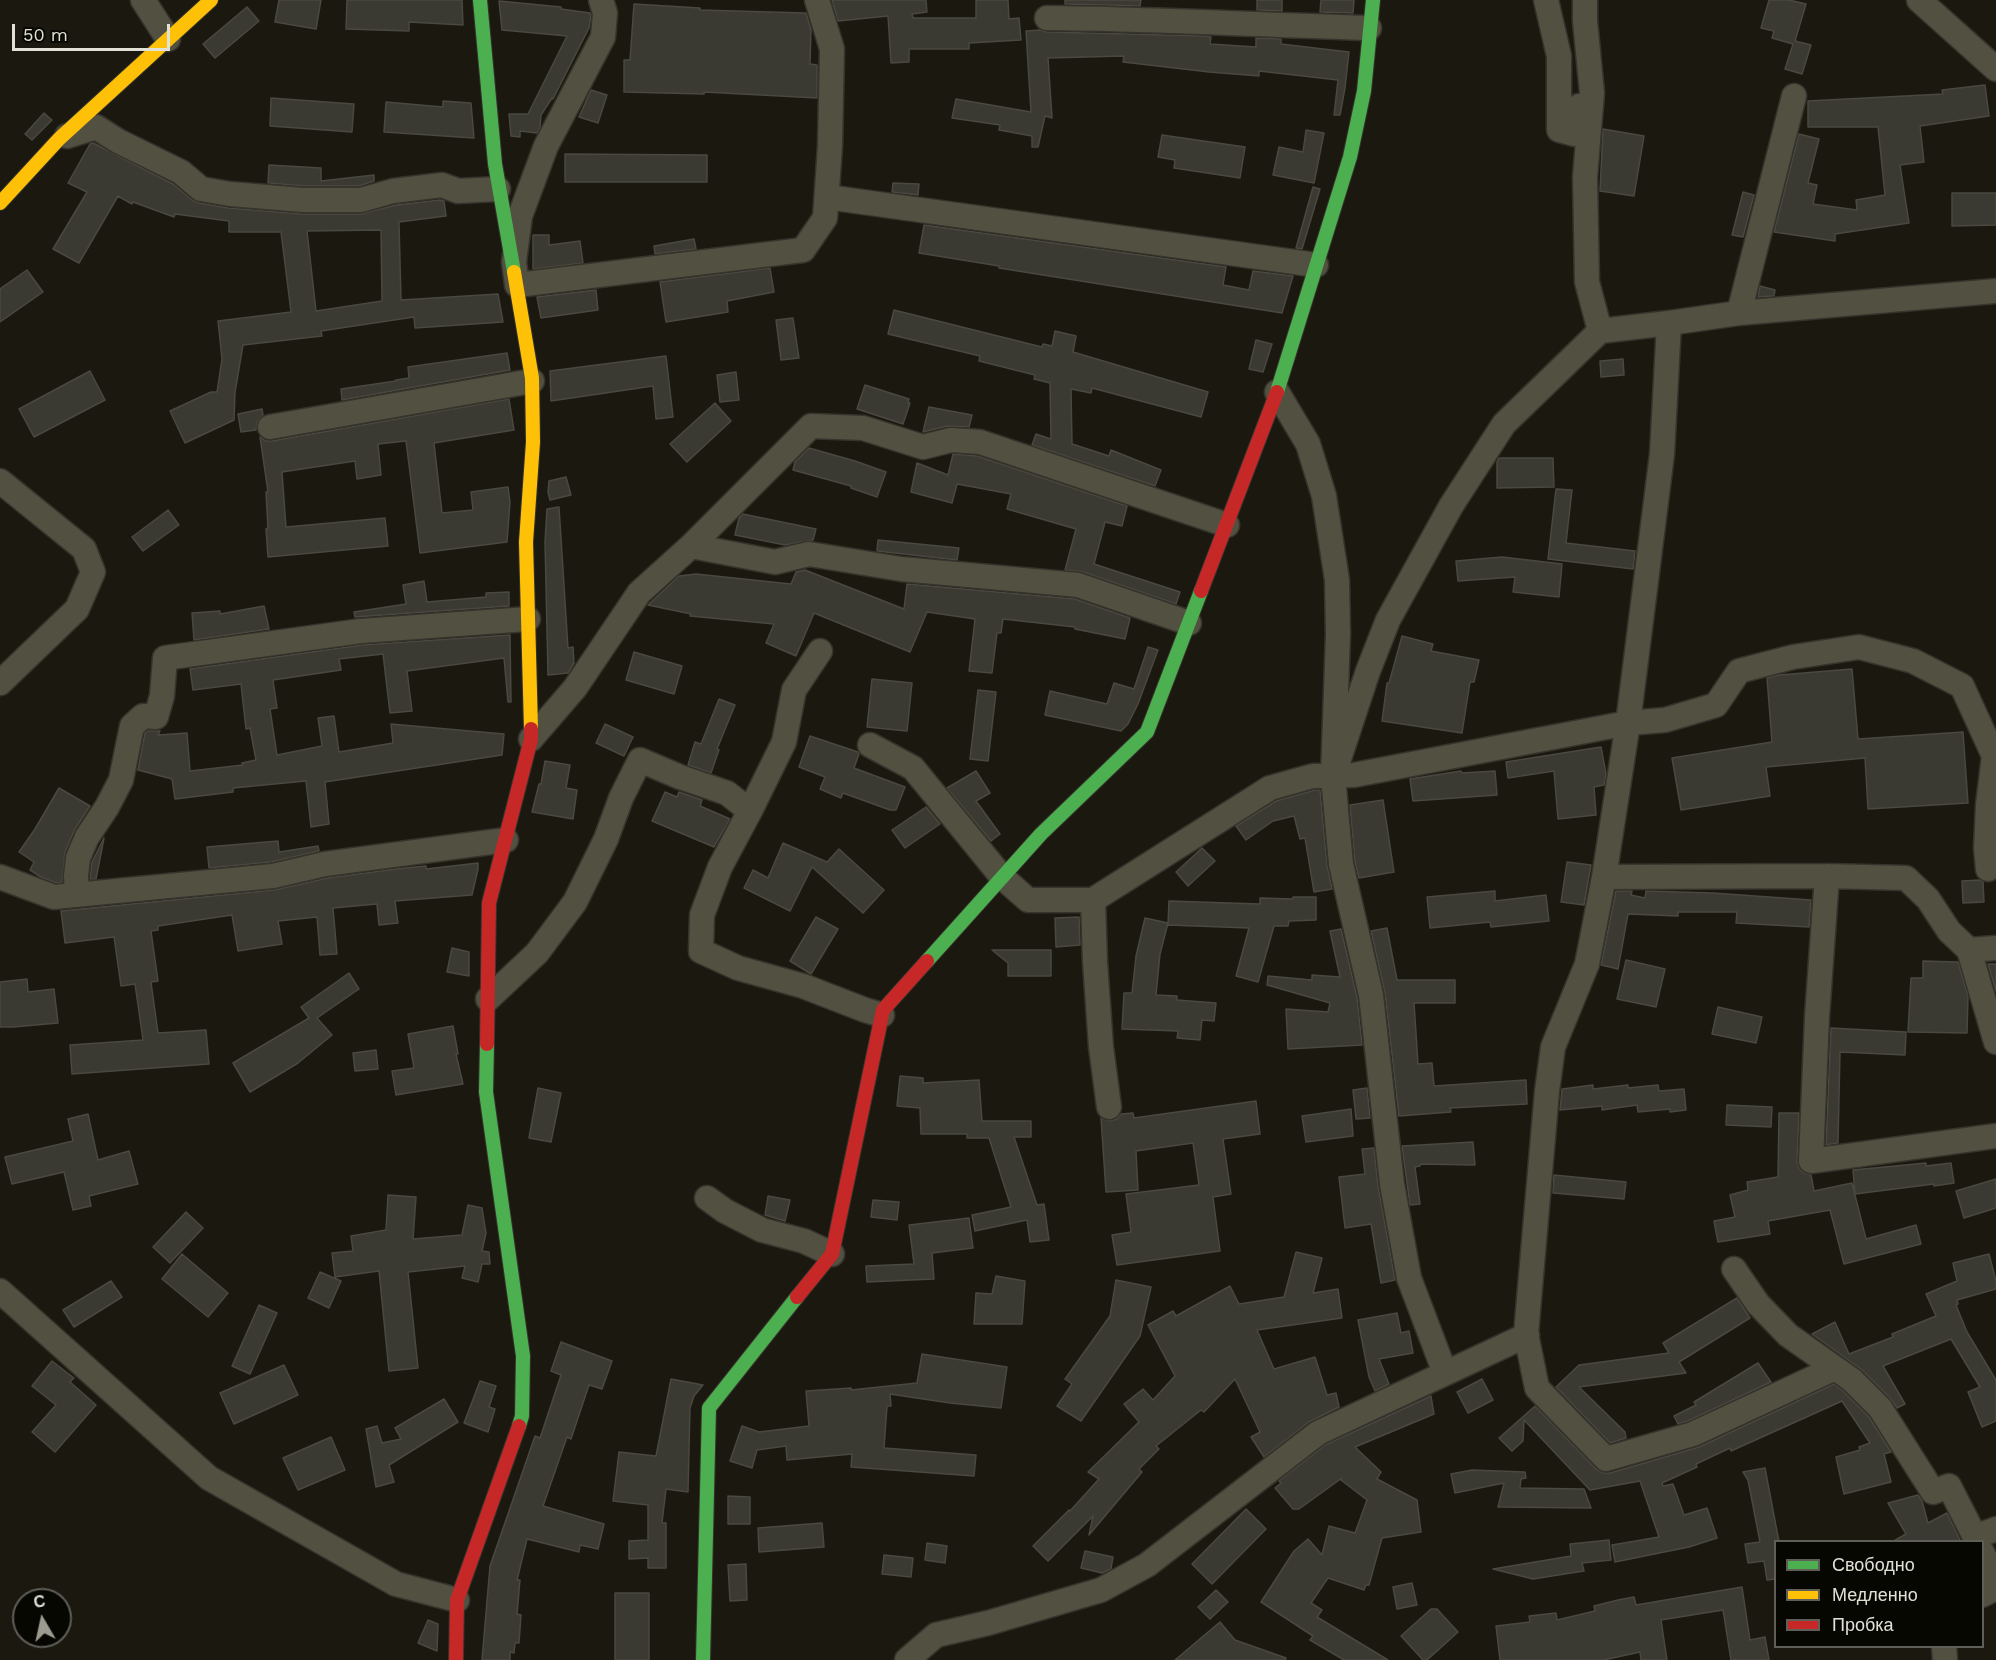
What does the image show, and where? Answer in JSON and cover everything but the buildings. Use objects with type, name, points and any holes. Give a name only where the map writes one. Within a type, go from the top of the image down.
[{"type":"street","points":[[143,0],[168,39]]},
{"type":"street","points":[[0,203],[59,139],[211,0]]},
{"type":"street","points":[[456,1660],[457,1600],[522,1416],[523,1356],[486,1092],[489,903],[531,739],[526,542],[533,442],[531,381],[498,189],[480,0]]},
{"type":"street","points":[[601,0],[604,14],[603,37],[546,146],[520,216],[514,262],[517,285],[803,250],[825,218],[830,146],[832,49],[817,0]]},
{"type":"street","points":[[703,1660],[709,1407],[832,1254],[883,1010],[1041,834],[1147,732],[1277,392],[1350,157],[1364,91],[1373,0]]},
{"type":"street","points":[[1546,0],[1559,56],[1559,130],[1574,134],[1588,50]]},
{"type":"street","points":[[1585,0],[1592,93],[1585,177],[1587,282],[1600,331]]},
{"type":"street","points":[[1919,0],[1996,69]]},
{"type":"street","points":[[1047,18],[1148,19],[1369,28]]},
{"type":"street","points":[[1739,313],[1794,96]]},
{"type":"street","points":[[59,139],[96,127],[118,141],[181,172],[201,189],[230,194],[303,200],[361,200],[393,191],[442,185],[458,191],[498,189]]},
{"type":"street","points":[[827,197],[1316,265]]},
{"type":"street","points":[[1333,777],[1368,671],[1388,620],[1451,506],[1504,424],[1600,331],[1739,313],[1996,291]]},
{"type":"street","points":[[1669,323],[1662,454],[1628,723],[1604,877],[1587,964],[1553,1047],[1547,1091],[1527,1335],[1538,1388],[1606,1459],[1693,1434],[1835,1368]]},
{"type":"street","points":[[270,427],[531,381]]},
{"type":"street","points":[[1277,392],[1308,444],[1324,496],[1337,580],[1338,634],[1333,777],[1341,864],[1371,995],[1392,1184],[1409,1278],[1445,1373]]},
{"type":"street","points":[[531,739],[575,688],[639,594],[691,546],[811,426],[863,428],[923,447],[951,440],[980,442],[1227,525]]},
{"type":"street","points":[[0,481],[84,549],[93,572],[77,609],[0,683]]},
{"type":"street","points":[[691,546],[775,562],[808,554],[901,569],[1078,585],[1189,623]]},
{"type":"street","points":[[77,895],[78,858],[87,837],[107,807],[121,780],[132,726],[142,716],[156,717],[162,696],[165,658],[361,631],[400,630],[528,618]]},
{"type":"street","points":[[870,745],[914,768],[1002,877],[1028,900],[1093,900],[1270,788],[1312,776],[1354,775],[1628,723],[1665,720],[1716,705],[1739,671],[1793,657],[1859,647],[1913,661],[1962,686],[1994,756],[1988,805],[1986,848],[1988,869]]},
{"type":"street","points":[[820,651],[795,690],[784,742],[720,867],[702,915],[701,951],[738,968],[803,986],[882,1015]]},
{"type":"street","points":[[488,999],[537,953],[574,902],[606,839],[621,798],[640,760],[680,777],[728,793],[751,809]]},
{"type":"street","points":[[0,877],[54,897],[273,876],[325,864],[506,840]]},
{"type":"street","points":[[1827,876],[1816,1017],[1811,1161],[1996,1136]]},
{"type":"street","points":[[1604,877],[1906,878],[1928,899],[1949,931],[1969,950],[1996,1042]]},
{"type":"street","points":[[1093,900],[1095,973],[1104,1077],[1109,1107]]},
{"type":"street","points":[[1969,950],[1996,948]]},
{"type":"street","points":[[707,1198],[725,1211],[762,1230],[804,1241],[832,1254]]},
{"type":"street","points":[[1734,1269],[1758,1304],[1788,1335],[1852,1380],[1880,1408],[1933,1492],[1949,1486],[1983,1540]]},
{"type":"street","points":[[0,1291],[209,1478],[396,1584],[457,1600]]},
{"type":"street","points":[[907,1660],[936,1635],[988,1623],[1101,1590],[1147,1566],[1318,1433],[1527,1335]]},
{"type":"street","points":[[1984,1543],[1994,1576],[1994,1590],[1984,1595]]},
{"type":"traffic: fast","points":[[480,0],[495,164],[514,272]]},
{"type":"traffic: fast","points":[[1277,392],[1350,157],[1364,91],[1373,0]]},
{"type":"traffic: fast","points":[[927,961],[1041,834],[1147,732],[1201,591]]},
{"type":"traffic: fast","points":[[487,1044],[486,1092],[523,1356],[522,1416],[519,1426]]},
{"type":"traffic: fast","points":[[703,1660],[709,1408],[797,1297]]},
{"type":"traffic: slow","points":[[0,203],[59,139],[211,0]]},
{"type":"traffic: slow","points":[[514,272],[532,378],[533,442],[526,542],[531,729]]},
{"type":"traffic: jam","points":[[1201,591],[1277,392]]},
{"type":"traffic: jam","points":[[487,1044],[489,903],[531,739],[531,729]]},
{"type":"traffic: jam","points":[[797,1297],[832,1254],[883,1010],[927,961]]},
{"type":"traffic: jam","points":[[456,1660],[457,1600],[519,1426]]}]
